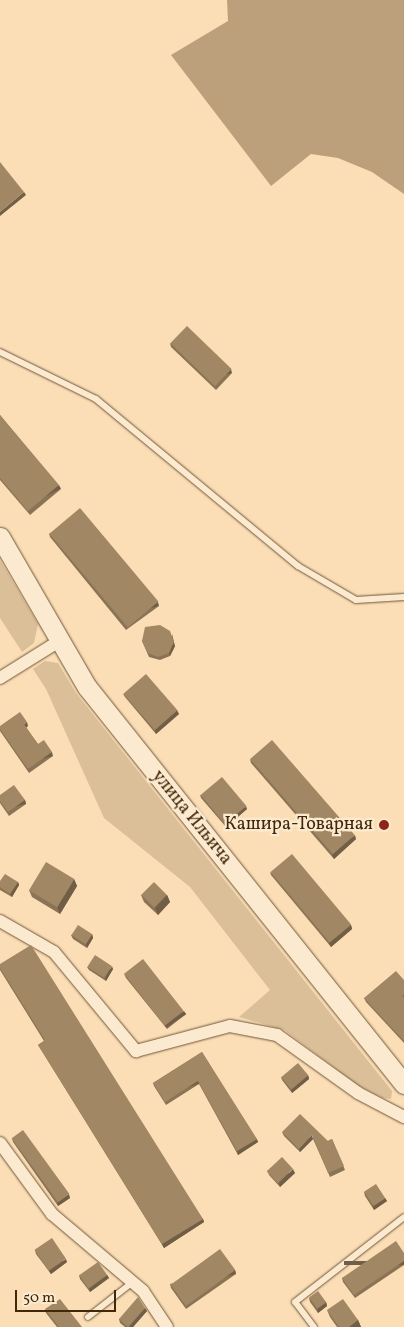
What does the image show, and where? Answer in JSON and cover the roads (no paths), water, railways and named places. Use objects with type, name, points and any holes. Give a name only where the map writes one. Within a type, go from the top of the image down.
[{"type":"street","name":"улица Ильича","points":[[0,537],[87,687],[404,1084]]},
{"type":"street","points":[[0,678],[61,640]]},
{"type":"street","points":[[0,921],[54,952],[136,1051],[230,1026],[277,1035],[358,1093],[404,1117]]},
{"type":"street","points":[[0,1144],[52,1214],[144,1291],[167,1327]]},
{"type":"lane","points":[[0,352],[96,399],[298,566],[356,600],[404,597]]},
{"type":"lane","points":[[314,1327],[295,1302],[404,1217]]},
{"type":"lane","points":[[88,1317],[133,1282]]},
{"type":"place","name":"Кашира-Товарная","points":[[384,825]]}]
